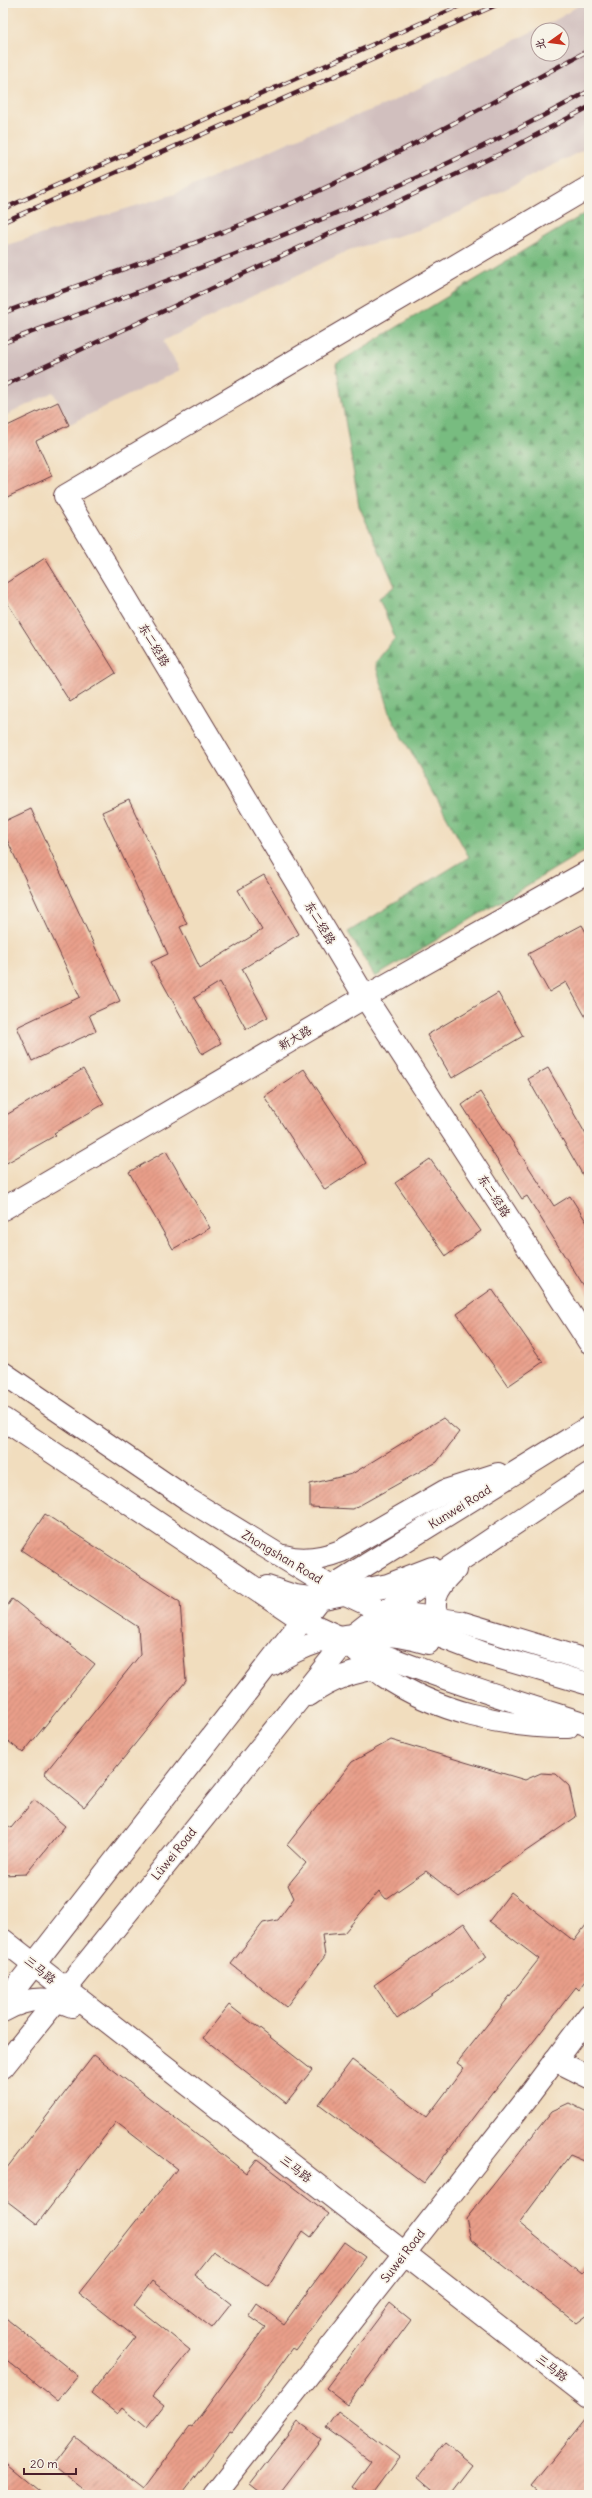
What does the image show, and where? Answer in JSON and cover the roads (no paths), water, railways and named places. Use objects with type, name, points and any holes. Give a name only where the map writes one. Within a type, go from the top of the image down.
[{"type":"main road","name":"东二经路","points":[[589,187],[64,496],[365,997],[589,1342]]},
{"type":"main road","name":"新大路","points":[[3,1209],[365,997],[589,871]]},
{"type":"main road","name":"Zhongshan Road","points":[[3,1373],[189,1500],[274,1552],[332,1593],[482,1652],[589,1684]]},
{"type":"main road","points":[[3,1419],[301,1619],[454,1683],[589,1726]]},
{"type":"main road","name":"Kunwei Road","points":[[332,1593],[522,1468],[589,1427]]},
{"type":"main road","points":[[274,1552],[291,1558],[324,1558],[341,1551],[445,1491],[522,1468]]},
{"type":"main road","points":[[346,1637],[589,1474]]},
{"type":"main road","points":[[222,1566],[278,1592],[307,1598],[388,1584],[472,1552]]},
{"type":"main road","points":[[472,1552],[440,1587],[435,1597],[436,1618],[458,1639],[482,1652]]},
{"type":"main road","points":[[3,2004],[301,1619],[332,1593]]},
{"type":"main road","points":[[383,1612],[436,1618],[488,1630],[589,1661]]},
{"type":"main road","points":[[253,1682],[294,1651],[309,1644],[346,1637],[384,1634],[410,1638],[439,1646],[482,1652]]},
{"type":"main road","points":[[346,1637],[375,1668],[402,1688],[449,1707],[476,1715],[541,1726],[589,1726]]},
{"type":"main road","name":"Lüwei Road","points":[[3,2067],[294,1706],[346,1637]]},
{"type":"main road","points":[[294,1706],[314,1691],[341,1677],[375,1668],[413,1667]]},
{"type":"main road","name":"三马路","points":[[3,1940],[34,1965],[60,1995],[78,2009],[110,2025],[589,2397]]},
{"type":"main road","points":[[3,2011],[30,2000],[60,1995]]},
{"type":"main road","name":"Suwei Road","points":[[214,2495],[589,2015]]},
{"type":"main road","points":[[555,2060],[589,2077]]},
{"type":"railway","points":[[3,209],[466,3]]},
{"type":"railway","points":[[3,222],[501,3]]},
{"type":"railway","points":[[3,313],[226,231],[299,200],[409,146],[589,50]]},
{"type":"railway","points":[[3,343],[227,258],[374,197],[518,129],[589,91]]},
{"type":"railway","points":[[3,386],[504,152],[589,107]]}]
